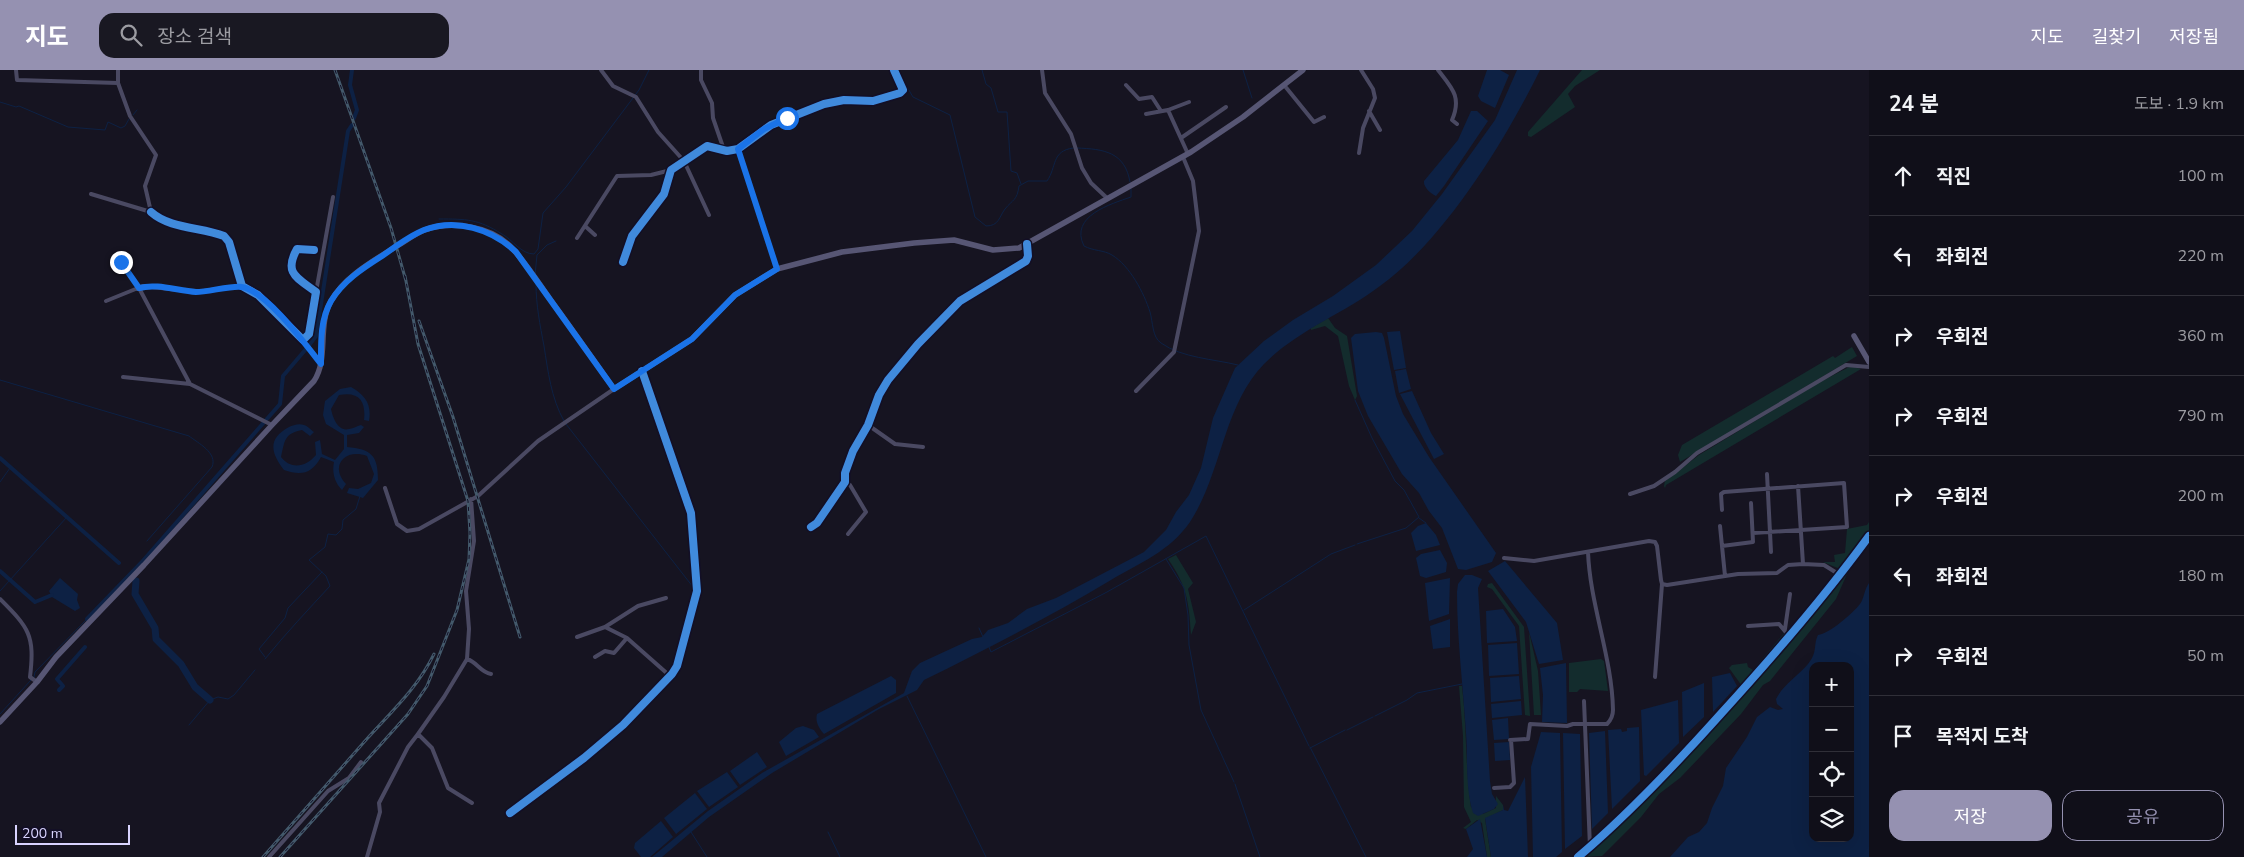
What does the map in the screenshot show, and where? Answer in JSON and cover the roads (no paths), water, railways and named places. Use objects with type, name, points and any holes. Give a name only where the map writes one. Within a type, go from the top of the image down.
[{"type":"main road","points":[[0,722],[34,680],[314,382],[320,373],[324,318],[331,301],[346,282],[367,265],[416,234],[436,227],[462,226],[497,236],[516,252],[614,389],[692,339],[735,295],[777,269],[842,252],[914,243],[954,240],[993,250],[1019,248],[1186,155],[1243,117],[1303,70]]},
{"type":"main road","points":[[1854,336],[1866,352],[1869,362]]},
{"type":"main road","points":[[1578,857],[1682,757],[1745,689],[1840,575],[1869,536]]},
{"type":"street","points":[[16,70],[17,80],[118,83]]},
{"type":"street","points":[[118,70],[118,83],[130,116],[155,151],[153,164],[145,186],[151,212]]},
{"type":"street","points":[[601,70],[613,86],[636,97],[658,132],[684,161],[708,215]]},
{"type":"street","points":[[701,70],[701,80],[712,103],[713,118],[724,150]]},
{"type":"street","points":[[577,238],[618,176],[630,174],[651,175],[671,170],[707,146],[724,150],[738,149],[771,125],[814,107],[838,100],[873,101],[900,93],[903,90],[902,86],[894,70]]},
{"type":"street","points":[[1042,70],[1045,92],[1071,134],[1082,168],[1091,183],[1107,198]]},
{"type":"street","points":[[1359,153],[1363,128],[1374,98],[1374,93],[1361,70]]},
{"type":"street","points":[[1438,70],[1457,98],[1456,111],[1452,120],[1457,124]]},
{"type":"street","points":[[1126,85],[1139,99],[1152,97],[1161,110]]},
{"type":"street","points":[[1284,85],[1314,122],[1324,117]]},
{"type":"street","points":[[1146,114],[1168,110],[1189,102]]},
{"type":"street","points":[[1181,138],[1226,107]]},
{"type":"street","points":[[1136,390],[1174,352],[1200,231],[1193,181],[1181,138],[1168,110]]},
{"type":"street","points":[[1369,111],[1380,130]]},
{"type":"street","points":[[738,149],[777,269]]},
{"type":"street","points":[[623,262],[632,236],[664,194],[671,170]]},
{"type":"street","points":[[91,194],[151,212],[174,224],[224,236],[229,242],[242,286]]},
{"type":"street","points":[[303,340],[309,334],[333,196]]},
{"type":"street","points":[[585,226],[596,235]]},
{"type":"street","points":[[812,527],[817,523],[845,482],[845,473],[854,451],[868,425],[879,395],[888,380],[918,344],[960,301],[1026,261],[1028,256],[1027,244]]},
{"type":"street","points":[[314,250],[297,249],[291,260],[290,268],[292,272],[316,292]]},
{"type":"street","points":[[115,264],[123,263],[139,288],[190,384]]},
{"type":"street","points":[[106,301],[139,288],[154,287],[196,292],[242,286],[258,295],[303,340],[321,364]]},
{"type":"street","points":[[1630,494],[1654,486],[1675,472],[1697,453],[1846,365],[1869,367]]},
{"type":"street","points":[[510,813],[584,758],[623,726],[677,666],[697,591],[691,513],[642,371]]},
{"type":"street","points":[[123,377],[190,384],[272,425]]},
{"type":"street","points":[[385,488],[397,524],[407,531],[420,529],[482,492],[538,440],[614,389]]},
{"type":"street","points":[[868,425],[895,444],[923,447]]},
{"type":"street","points":[[1767,474],[1771,552]]},
{"type":"street","points":[[845,482],[850,485],[866,512],[848,534]]},
{"type":"street","points":[[1722,510],[1721,494],[1724,492],[1844,483],[1847,527],[1754,533]]},
{"type":"street","points":[[1798,486],[1803,564]]},
{"type":"street","points":[[367,857],[380,812],[380,803],[408,747],[444,697],[468,659],[469,629],[466,591],[474,541],[471,499]]},
{"type":"street","points":[[1722,546],[1751,543],[1754,541],[1751,502]]},
{"type":"street","points":[[1720,526],[1725,576]]},
{"type":"street","points":[[1504,558],[1534,561],[1649,541],[1655,542],[1658,546],[1662,584],[1655,676]]},
{"type":"street","points":[[1494,788],[1510,787],[1514,783],[1510,740],[1528,738],[1530,724],[1567,726],[1607,724],[1611,720],[1613,710],[1607,665],[1588,570],[1588,552]]},
{"type":"street","points":[[1662,584],[1677,585],[1725,576],[1777,573],[1788,565],[1803,564],[1824,565],[1840,575]]},
{"type":"street","points":[[1785,629],[1790,594]]},
{"type":"street","points":[[576,637],[605,627],[638,606],[666,598]]},
{"type":"street","points":[[0,599],[24,623],[28,631],[33,651],[34,680]]},
{"type":"street","points":[[1748,626],[1779,624],[1789,636]]},
{"type":"street","points":[[605,627],[627,638],[670,676]]},
{"type":"street","points":[[596,657],[605,651],[614,653],[627,638]]},
{"type":"street","points":[[468,659],[472,660],[482,671],[491,674]]},
{"type":"street","points":[[1584,701],[1590,847]]},
{"type":"street","points":[[418,734],[432,748],[448,788],[472,803]]},
{"type":"street","points":[[269,857],[328,791],[349,778],[361,762]]},
{"type":"water","points":[[1487,70],[1500,70],[1509,75],[1495,108],[1481,101],[1478,96]]},
{"type":"water","points":[[1517,70],[1540,70],[1526,98],[1491,157],[1450,216],[1427,243],[1380,286],[1291,341],[1264,364],[1250,381],[1231,420],[1201,503],[1190,522],[1173,541],[1143,562],[1065,606],[924,680],[917,690],[879,709],[772,773],[709,817],[662,857],[652,857],[708,811],[762,773],[904,693],[912,671],[920,663],[972,639],[982,637],[988,630],[1008,623],[1027,609],[1056,598],[1144,552],[1166,530],[1176,512],[1189,495],[1201,468],[1213,418],[1235,368],[1264,341],[1293,320],[1333,296],[1376,265],[1412,231],[1442,194],[1495,120]]},
{"type":"water","points":[[1471,111],[1477,111],[1488,121],[1436,196],[1428,190],[1424,181],[1458,140]]},
{"type":"water","points":[[1400,331],[1406,368],[1394,370],[1387,332]]},
{"type":"water","points":[[1382,333],[1384,338],[1396,396],[1403,414],[1429,457],[1496,553],[1492,562],[1466,570],[1458,569],[1442,528],[1429,511],[1419,493],[1402,474],[1368,416],[1358,391],[1351,338],[1355,334]]},
{"type":"water","points":[[1406,369],[1411,389],[1399,393],[1395,371]]},
{"type":"water","points":[[351,387],[364,397],[368,405],[369,421],[364,420],[363,403],[357,396],[339,395],[331,409],[335,420],[342,428],[350,429],[361,425],[364,427],[359,433],[347,435],[347,447],[362,449],[372,455],[377,465],[378,480],[363,498],[347,493],[349,488],[358,489],[371,483],[374,474],[367,456],[352,454],[342,460],[339,465],[339,471],[346,484],[342,490],[334,477],[334,462],[321,457],[314,467],[306,472],[290,472],[284,470],[276,458],[273,447],[277,436],[282,432],[289,427],[302,424],[314,432],[310,436],[302,430],[288,436],[281,457],[289,464],[294,465],[308,462],[316,455],[315,442],[320,440],[322,454],[335,460],[344,449],[344,435],[326,424],[323,415],[325,401],[340,389]]},
{"type":"water","points":[[1412,391],[1431,433],[1444,454],[1434,459],[1400,394]]},
{"type":"water","points":[[1426,523],[1436,535],[1440,545],[1416,551],[1411,533],[1418,526]]},
{"type":"water","points":[[1440,550],[1447,563],[1446,572],[1426,578],[1420,576],[1416,558],[1421,554]]},
{"type":"water","points":[[1505,561],[1557,623],[1563,660],[1539,664],[1526,622],[1488,571]]},
{"type":"water","points":[[1465,575],[1472,575],[1482,579],[1478,588],[1490,781],[1492,794],[1498,804],[1494,809],[1478,816],[1473,813],[1470,803],[1458,627],[1458,584]]},
{"type":"water","points":[[60,578],[78,594],[77,600],[80,608],[75,611],[52,597],[49,591]]},
{"type":"water","points":[[1450,578],[1449,614],[1429,621],[1425,583]]},
{"type":"water","points":[[1869,583],[1869,857],[1670,857],[1688,837],[1699,832],[1707,823],[1723,786],[1726,768],[1747,737],[1757,717],[1770,707],[1778,710],[1783,709],[1777,704],[1776,699],[1809,662],[1809,842],[1854,842],[1854,662],[1809,662],[1818,635],[1834,627],[1857,608]]},
{"type":"water","points":[[1503,609],[1515,627],[1517,641],[1487,643],[1486,611]]},
{"type":"water","points":[[1450,619],[1450,647],[1433,649],[1430,626]]},
{"type":"water","points":[[1517,643],[1519,674],[1489,676],[1488,645]]},
{"type":"water","points":[[1566,663],[1567,723],[1542,722],[1543,695],[1540,668]]},
{"type":"water","points":[[1730,673],[1737,686],[1713,712],[1712,677]]},
{"type":"water","points":[[891,676],[896,680],[896,693],[824,734],[818,725],[817,714]]},
{"type":"water","points":[[1519,676],[1521,699],[1491,702],[1490,678]]},
{"type":"water","points":[[1704,683],[1704,717],[1683,737],[1682,692]]},
{"type":"water","points":[[1678,700],[1679,743],[1646,776],[1644,775],[1641,710]]},
{"type":"water","points":[[1521,701],[1522,715],[1492,718],[1491,704]]},
{"type":"water","points":[[1508,718],[1509,739],[1494,740],[1492,720]]},
{"type":"water","points":[[803,726],[814,730],[819,737],[786,756],[779,742],[796,728]]},
{"type":"water","points":[[1639,727],[1640,781],[1612,809],[1608,730],[1621,729],[1622,732],[1627,731],[1627,728]]},
{"type":"water","points":[[1605,731],[1608,813],[1592,829],[1589,733]]},
{"type":"water","points":[[1541,732],[1560,733],[1562,852],[1556,857],[1533,857],[1531,767]]},
{"type":"water","points":[[1563,733],[1580,734],[1582,836],[1565,849]]},
{"type":"water","points":[[1509,742],[1510,760],[1495,761],[1494,743]]},
{"type":"water","points":[[757,752],[767,767],[740,785],[730,771]]},
{"type":"water","points":[[727,772],[738,787],[709,807],[697,791]]},
{"type":"water","points":[[1525,777],[1528,857],[1491,857],[1485,818],[1503,810],[1503,805],[1504,810],[1508,811]]},
{"type":"water","points":[[695,793],[707,809],[676,834],[664,818]]},
{"type":"water","points":[[1480,819],[1487,857],[1467,857],[1473,849],[1466,829]]},
{"type":"water","points":[[661,821],[673,837],[650,857],[641,857],[634,848],[635,843]]},
{"type":"waterway","points":[[352,70],[350,85],[357,110],[354,118]]},
{"type":"waterway","points":[[439,219],[465,220],[486,225],[502,234],[525,252],[534,254],[538,249],[543,213],[566,187],[639,90],[649,70]]},
{"type":"waterway","points":[[897,70],[913,97],[950,115],[975,217],[986,226],[990,226],[998,220],[1016,197],[1019,186],[1028,181],[1047,181],[1055,160],[1061,152],[1073,148]]},
{"type":"waterway","points":[[982,70],[986,84],[991,88],[998,112],[1007,112],[1011,171],[1017,173],[1021,184]]},
{"type":"waterway","points":[[1243,70],[1252,98]]},
{"type":"waterway","points":[[0,102],[16,107],[19,106],[68,127],[105,130],[108,122],[121,128],[125,126],[129,119]]},
{"type":"waterway","points":[[133,115],[137,110]]},
{"type":"waterway","points":[[310,344],[316,336],[348,131],[352,125]]},
{"type":"waterway","points":[[1077,148],[1104,151],[1112,154],[1123,164],[1130,182]]},
{"type":"waterway","points":[[1131,189],[1131,197],[1113,203],[1087,219],[1082,227],[1081,236],[1084,246],[1106,252],[1125,266],[1136,280],[1144,297],[1150,312],[1154,333],[1161,343],[1188,355],[1238,365]]},
{"type":"waterway","points":[[535,275],[537,255],[547,245],[556,241]]},
{"type":"waterway","points":[[536,284],[538,315],[549,375],[553,394],[564,421]]},
{"type":"waterway","points":[[87,619],[141,563],[280,404],[283,376],[306,349]]},
{"type":"waterway","points":[[0,380],[189,436],[210,453],[213,462],[212,467],[147,541]]},
{"type":"waterway","points":[[1355,400],[1372,438],[1395,481],[1404,490],[1419,517],[1406,528],[1357,544]]},
{"type":"waterway","points":[[566,424],[693,587],[693,595],[674,664],[669,672]]},
{"type":"waterway","points":[[0,458],[119,563]]},
{"type":"waterway","points":[[0,482],[10,468]]},
{"type":"waterway","points":[[265,659],[330,586],[326,576],[309,560],[325,547],[328,534],[336,535],[342,529],[343,520],[356,509],[360,496]]},
{"type":"waterway","points":[[0,591],[67,517]]},
{"type":"waterway","points":[[1419,518],[1426,523]]},
{"type":"waterway","points":[[989,647],[991,652],[1107,592],[1206,536],[1309,746]]},
{"type":"waterway","points":[[1244,610],[1331,554],[1355,545]]},
{"type":"waterway","points":[[1166,559],[1184,588],[1188,615],[1189,645],[1201,710],[1234,782]]},
{"type":"waterway","points":[[0,571],[35,602],[52,595]]},
{"type":"waterway","points":[[265,657],[259,649],[285,618],[288,608],[322,572]]},
{"type":"waterway","points":[[136,581],[135,594],[155,628],[156,639],[181,664],[195,687],[210,700]]},
{"type":"waterway","points":[[34,677],[35,672],[87,619]]},
{"type":"waterway","points":[[979,628],[983,637]]},
{"type":"waterway","points":[[59,690],[63,686],[57,679],[85,647]]},
{"type":"waterway","points":[[189,725],[210,700],[218,697],[228,699],[234,695],[255,670]]},
{"type":"waterway","points":[[0,714],[31,680]]},
{"type":"waterway","points":[[1375,716],[1417,693],[1462,684]]},
{"type":"waterway","points":[[907,696],[986,857]]},
{"type":"waterway","points":[[1347,730],[1373,717]]},
{"type":"waterway","points":[[1310,748],[1345,730]]},
{"type":"waterway","points":[[1310,747],[1366,857]]},
{"type":"waterway","points":[[1235,784],[1260,857]]},
{"type":"waterway","points":[[691,832],[707,857]]},
{"type":"waterway","points":[[828,832],[840,857]]},
{"type":"railway","points":[[335,70],[391,228],[406,281]]},
{"type":"railway","points":[[280,857],[408,714],[427,686],[457,610],[469,559],[468,501],[418,344],[405,276]]},
{"type":"railway","points":[[419,321],[453,417],[520,637]]},
{"type":"railway","points":[[263,857],[402,700],[420,678],[434,654]]}]
